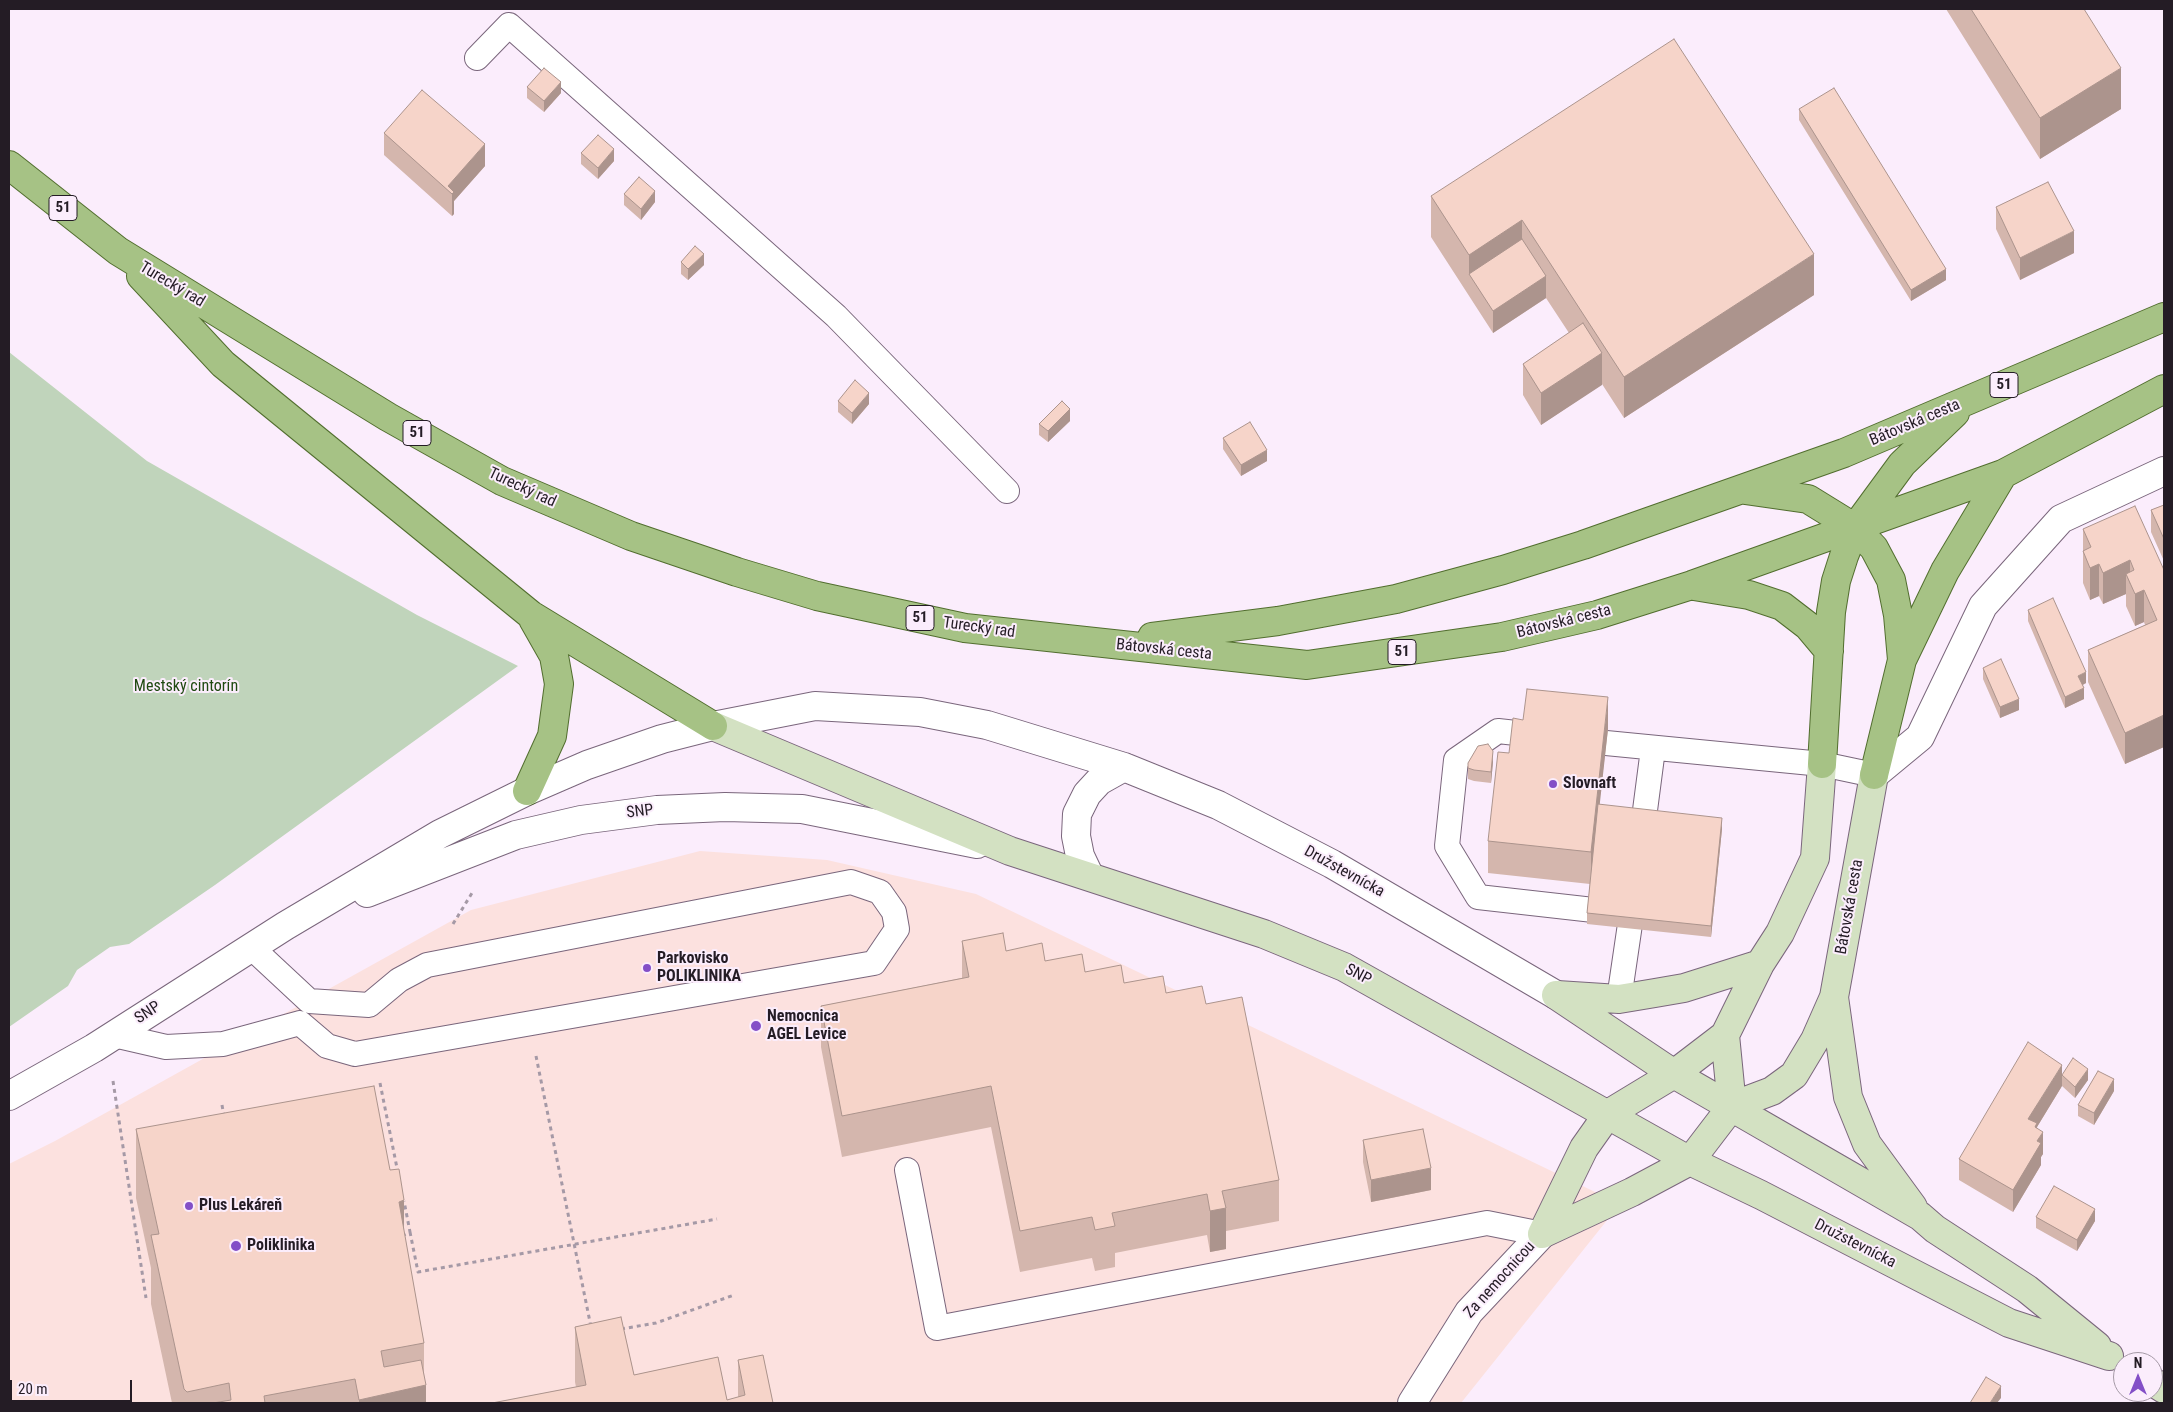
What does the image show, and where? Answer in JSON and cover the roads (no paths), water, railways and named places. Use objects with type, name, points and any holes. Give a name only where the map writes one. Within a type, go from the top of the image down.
[{"type":"main road","name":"Turecký rad","points":[[9,165],[118,251],[380,412],[494,476],[631,536],[737,572],[817,596],[965,628],[1106,643]]},
{"type":"main road","points":[[118,251],[223,364],[531,615],[713,726]]},
{"type":"main road","name":"Bátovská cesta","points":[[1106,643],[1278,622],[1396,599],[1512,568],[1844,453],[2164,317]]},
{"type":"main road","name":"Bátovská cesta","points":[[1106,643],[1307,665],[1502,637],[1597,615],[1692,585],[2003,474],[2164,389]]},
{"type":"main road","points":[[1542,1234],[1584,1148],[1608,1114],[1674,1074],[1724,1035],[1760,964],[1780,933],[1815,858],[1829,651],[1836,581],[1855,528],[1902,464],[1967,401]]},
{"type":"main road","points":[[1874,775],[1902,660],[1945,571],[2003,474]]},
{"type":"main road","points":[[1738,489],[1808,499],[1855,528],[1874,548],[1892,580],[1898,615],[1902,660]]},
{"type":"main road","points":[[1692,585],[1749,595],[1782,606],[1808,626],[1829,651]]},
{"type":"main road","points":[[527,791],[552,736],[559,684],[554,656],[531,615]]},
{"type":"main road","name":"SNP","points":[[713,726],[1010,851],[1089,875],[1264,934],[1344,967],[1608,1114]]},
{"type":"main road","name":"Bátovská cesta","points":[[1732,1106],[1772,1091],[1794,1075],[1815,1040],[1834,997],[1874,775]]},
{"type":"main road","points":[[1556,995],[1619,999],[1684,988],[1760,964]]},
{"type":"main road","points":[[1556,995],[1674,1074],[1920,1216]]},
{"type":"main road","name":"Bátovská cesta","points":[[1834,997],[1848,1097],[1867,1144],[1920,1216]]},
{"type":"main road","points":[[1542,1234],[1632,1192],[1690,1161],[1732,1106],[1724,1035]]},
{"type":"main road","name":"Družstevnícka","points":[[1608,1114],[1690,1161],[1761,1195],[2009,1323],[2113,1359]]},
{"type":"main road","name":"Družstevnícka","points":[[1920,1216],[1935,1229],[2027,1289],[2113,1358]]},
{"type":"street","points":[[1874,775],[1920,737],[1983,606],[2061,519],[2164,471]]},
{"type":"street","name":"SNP","points":[[9,1096],[114,1035],[285,926],[440,834],[527,791],[587,765],[662,739],[713,726],[815,706],[920,712],[987,725],[1124,767]]},
{"type":"street","points":[[1089,875],[1080,856],[1076,836],[1077,814],[1087,794],[1099,782],[1124,767]]},
{"type":"street","name":"Družstevnícka","points":[[1124,767],[1218,805],[1332,864],[1556,995]]},
{"type":"street","name":"SNP","points":[[285,926],[516,835],[581,820],[657,810],[724,807],[802,809],[1010,851]]},
{"type":"street","name":"Za nemocnicou","points":[[1412,1403],[1469,1312],[1542,1234]]},
{"type":"lane","points":[[478,58],[509,25],[836,316],[1007,491]]},
{"type":"lane","points":[[1525,734],[1498,731],[1456,760],[1446,846],[1478,896],[1631,914]]},
{"type":"lane","points":[[1606,743],[1822,764],[1874,775]]},
{"type":"lane","points":[[1619,999],[1653,749]]},
{"type":"lane","points":[[251,947],[309,1001],[369,1005],[399,980],[428,965],[852,882],[880,892],[894,912],[897,929],[874,963],[355,1054],[327,1046],[300,1023]]},
{"type":"lane","points":[[300,1023],[309,1001]]},
{"type":"lane","points":[[114,1035],[166,1047],[223,1044],[300,1023]]},
{"type":"lane","points":[[907,1170],[937,1328],[1487,1223],[1542,1234]]},
{"type":"place","name":"Slovnaft","points":[[1553,784]]},
{"type":"place","name":"Parkovisko POLIKLINIKA","points":[[647,968]]},
{"type":"place","name":"Nemocnica AGEL Levice","points":[[756,1026]]},
{"type":"place","name":"Plus Lekáreň","points":[[189,1206]]},
{"type":"place","name":"Poliklinika","points":[[236,1246]]},
{"type":"park label","name":"Mestský cintorín","points":[[186,687]]}]
